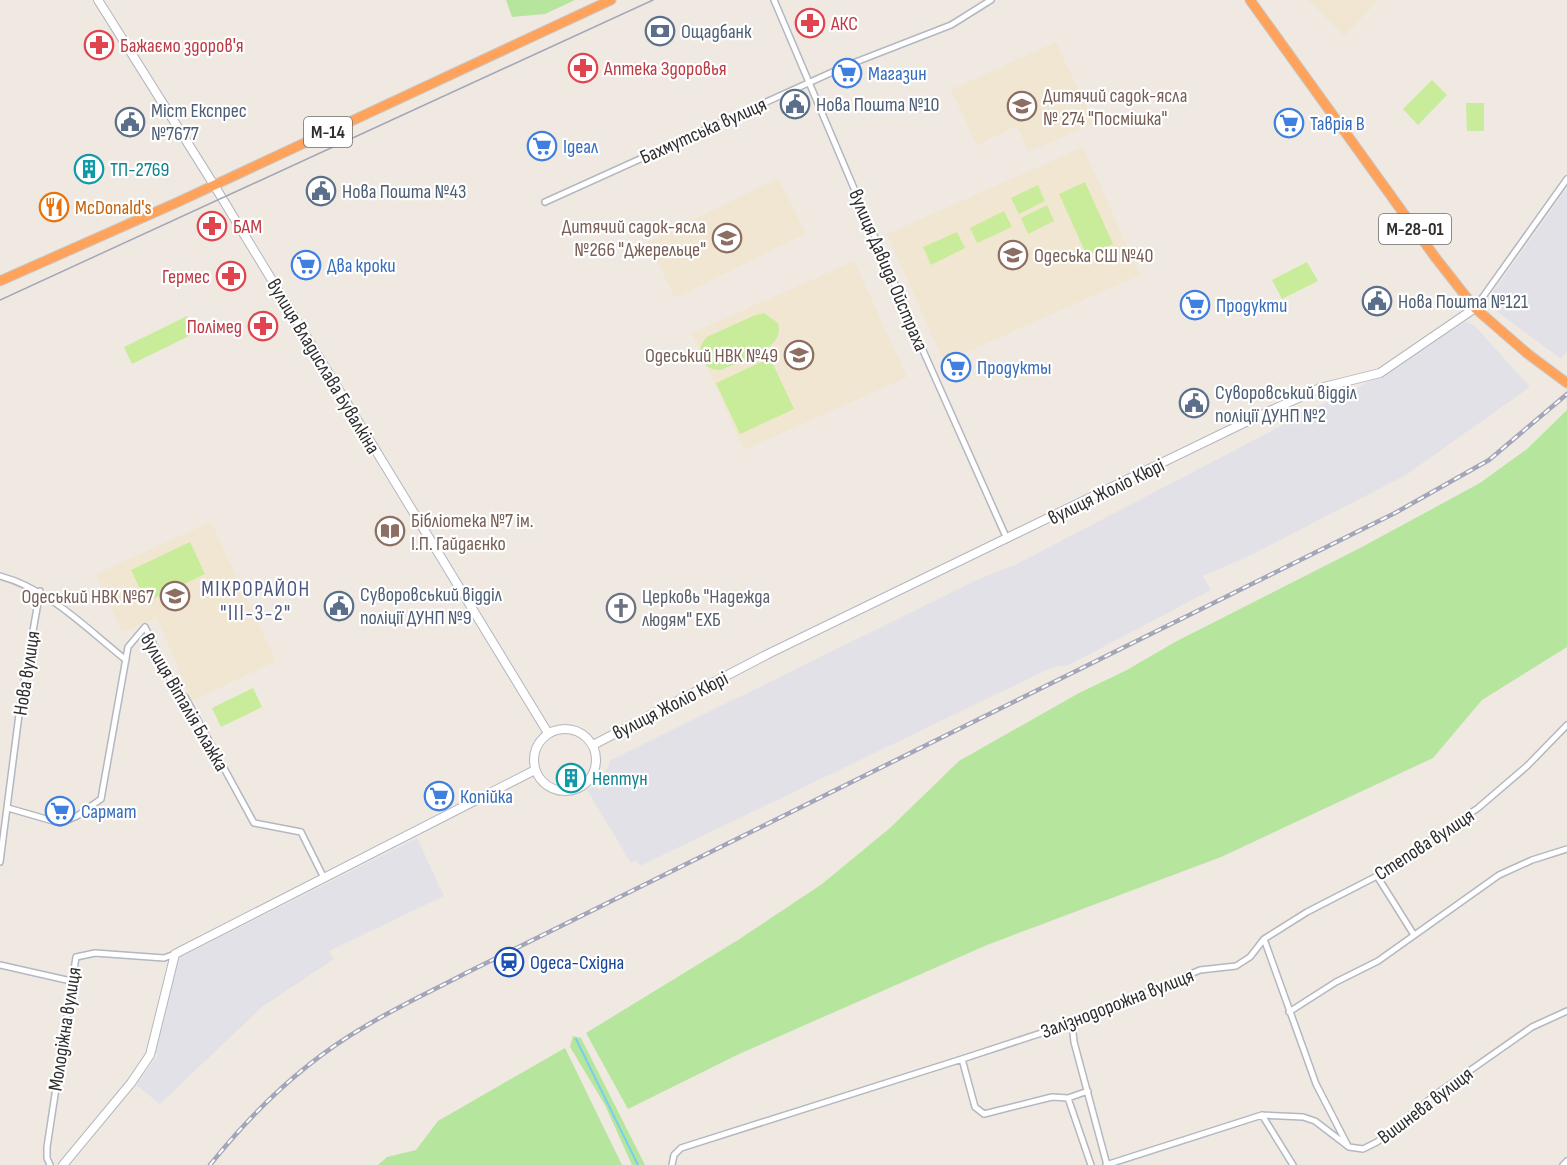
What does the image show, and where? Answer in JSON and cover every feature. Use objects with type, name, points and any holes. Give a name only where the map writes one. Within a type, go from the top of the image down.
[{"type":"highway","name":"М-14","points":[[0,281],[611,0]]},
{"type":"highway","name":"М-28-01","points":[[1250,0],[1435,258],[1475,308],[1567,383]]},
{"type":"street","name":"вулиця Владислава Бувалкіна","points":[[98,0],[214,184],[548,733]]},
{"type":"street","name":"вулиця Давида Ойстраха","points":[[774,0],[930,368],[1007,539]]},
{"type":"street","name":"Бахмутська вулиця","points":[[545,202],[809,83],[951,25],[991,0]]},
{"type":"street","name":"вулиця Жоліо Кюрі","points":[[593,745],[770,653],[1320,388],[1380,373],[1475,308],[1567,179]]},
{"type":"street","name":"вулиця Віталія Блажка","points":[[0,576],[40,591],[126,660],[128,647],[145,627],[178,696],[185,697],[254,823],[301,832],[323,876]]},
{"type":"street","name":"Нова вулиця","points":[[0,862],[21,699],[40,591]]},
{"type":"street","points":[[8,808],[60,823],[76,816],[101,799],[126,660]]},
{"type":"street","name":"Степова вулиця","points":[[1264,939],[1307,912],[1377,876],[1478,808],[1527,766],[1567,725]]},
{"type":"street","name":"вулиця Жоліо Кюрі","points":[[535,770],[548,786],[557,790],[578,789],[593,775],[596,755],[593,745],[578,731],[568,729],[548,733]]},
{"type":"street","points":[[63,1165],[131,1083],[150,1054],[174,954],[323,876],[535,770],[535,750],[548,733]]},
{"type":"street","points":[[1289,1012],[1336,982],[1378,961],[1499,875],[1532,860],[1567,849]]},
{"type":"street","points":[[1377,876],[1414,935]]},
{"type":"street","points":[[1264,939],[1316,1084],[1348,1147]]},
{"type":"street","name":"Залізнодорожна вулиця","points":[[672,1165],[674,1155],[681,1148],[1072,1023],[1200,970],[1236,966],[1250,957],[1264,939]]},
{"type":"street","name":"Молодіжна вулиця","points":[[50,1165],[47,1158],[47,1147],[75,959],[80,955],[95,953],[164,957],[174,954]]},
{"type":"street","points":[[0,965],[71,981]]},
{"type":"street","name":"Вишнева вулиця","points":[[1348,1147],[1363,1149],[1377,1142],[1435,1095],[1532,1027],[1567,1011]]},
{"type":"street","points":[[1072,1023],[1074,1042],[1089,1091],[1106,1165],[1262,1115],[1284,1114],[1315,1121],[1348,1147]]},
{"type":"street","points":[[962,1059],[975,1107],[981,1113],[988,1115],[1052,1097],[1068,1098],[1089,1091]]},
{"type":"street","points":[[1068,1098],[1091,1165]]},
{"type":"street","points":[[1262,1115],[1293,1165]]},
{"type":"street","points":[[1563,1165],[1567,1161]]},
{"type":"shaded area","points":[[1308,0],[1379,0],[1344,36]]},
{"type":"shaded area","name":"Дитячий садок-ясла № 274 \"Посмішка\"","points":[[1056,42],[1094,123],[1029,152],[1017,126],[977,145],[951,90]]},
{"type":"shaded area","name":"Одеська СШ №40","points":[[1083,147],[1140,275],[944,362],[887,234]]},
{"type":"shaded area","name":"Дитячий садок-ясла №266 \"Джерельце\"","points":[[778,178],[806,233],[675,298],[648,242]]},
{"type":"shaded area","points":[[1567,188],[1567,351],[1561,359],[1495,310],[1488,299]]},
{"type":"shaded area","name":"Одеський НВК №49","points":[[854,261],[907,377],[744,450],[692,333]]},
{"type":"shaded area","points":[[1465,322],[1474,325],[1530,387],[1406,475],[1251,555],[1203,576],[1211,590],[1069,665],[1053,667],[640,866],[637,861],[631,863],[587,790],[595,785],[599,790],[612,782],[606,771],[611,760],[981,578],[1015,565],[1327,402],[1330,405]]},
{"type":"shaded area","name":"Одеський НВК №67","points":[[211,522],[276,661],[192,701],[157,618],[122,632],[96,574]]},
{"type":"shaded area","points":[[417,838],[444,896],[329,951],[334,959],[262,1007],[160,1104],[136,1085],[158,1055],[153,1051],[174,968],[179,958]]},
{"type":"green space","points":[[506,0],[575,0],[545,14],[512,17]]},
{"type":"green space","points":[[1432,80],[1447,95],[1418,125],[1403,109]]},
{"type":"green space","points":[[1466,103],[1484,103],[1484,131],[1467,131]]},
{"type":"green space","points":[[1085,182],[1113,244],[1087,256],[1059,194]]},
{"type":"green space","points":[[1038,185],[1045,201],[1019,214],[1011,198]]},
{"type":"green space","points":[[1047,205],[1054,221],[1028,234],[1021,218]]},
{"type":"green space","points":[[1004,211],[1012,227],[977,243],[970,228]]},
{"type":"green space","points":[[957,232],[965,248],[931,265],[923,247]]},
{"type":"green space","points":[[1307,262],[1318,281],[1282,299],[1272,280]]},
{"type":"green space","points":[[764,313],[778,323],[779,332],[768,347],[760,353],[721,370],[704,364],[700,348],[707,337]]},
{"type":"green space","points":[[187,316],[195,333],[132,364],[124,347]]},
{"type":"green space","points":[[770,358],[794,409],[740,434],[716,383]]},
{"type":"green space","points":[[1567,410],[1567,647],[1482,700],[1433,758],[1221,857],[987,945],[739,1054],[628,1109],[586,1033],[738,940],[822,884],[890,828],[959,761],[1079,693],[1362,547],[1480,483],[1527,449]]},
{"type":"green space","points":[[190,542],[205,574],[146,602],[131,570]]},
{"type":"green space","points":[[253,688],[262,707],[221,727],[212,708]]},
{"type":"green space","points":[[573,1036],[581,1038],[645,1165],[632,1165],[605,1105],[570,1047]]},
{"type":"green space","points":[[565,1048],[622,1165],[378,1165],[387,1157],[416,1150],[438,1121]]},
{"type":"waterway","points":[[576,1039],[638,1165]]},
{"type":"tram line","points":[[0,300],[653,0]]},
{"type":"railway","points":[[210,1165],[262,1107],[300,1072],[342,1041],[376,1020],[466,973],[1395,513],[1489,460],[1567,394]]},
{"type":"place","name":"АКС","points":[[810,23]]},
{"type":"place","name":"Ощадбанк","points":[[660,31]]},
{"type":"place","name":"Бажаємо здоров'я","points":[[99,45]]},
{"type":"place","name":"Аптека Здоровья","points":[[583,68]]},
{"type":"place","name":"Магазин","points":[[847,73]]},
{"type":"place","name":"Нова Пошта №10","points":[[795,104]]},
{"type":"place","name":"Дитячий садок-ясла № 274 \"Посмішка\"","points":[[1022,106]]},
{"type":"place","name":"Міст Експрес №7677","points":[[130,122]]},
{"type":"place","name":"Таврія В","points":[[1289,123]]},
{"type":"place","name":"Ідеал","points":[[542,146]]},
{"type":"place","name":"ТП-2769","points":[[89,169]]},
{"type":"place","name":"Нова Пошта №43","points":[[321,191]]},
{"type":"place","name":"McDonald's","points":[[54,207]]},
{"type":"place","name":"БАМ","points":[[212,226]]},
{"type":"place","name":"Дитячий садок-ясла №266 \"Джерельце\"","points":[[727,238]]},
{"type":"place","name":"Одеська СШ №40","points":[[1013,255]]},
{"type":"place","name":"Два кроки","points":[[306,265]]},
{"type":"place","name":"Гермес","points":[[231,276]]},
{"type":"place","name":"Нова Пошта №121","points":[[1377,301]]},
{"type":"place","name":"Продукти","points":[[1195,305]]},
{"type":"place","name":"Полімед","points":[[263,326]]},
{"type":"place","name":"Одеський НВК №49","points":[[799,355]]},
{"type":"place","name":"Продукты","points":[[956,367]]},
{"type":"place","name":"Суворовський відділ поліції ДУНП №2","points":[[1194,403]]},
{"type":"place","name":"Бібліотека №7 ім. І.П. Гайдаєнко","points":[[390,531]]},
{"type":"place","name":"Одеський НВК №67","points":[[175,596]]},
{"type":"place","name":"Суворовський відділ поліції ДУНП №9","points":[[339,606]]},
{"type":"place","name":"Церковь \"Надежда людям\" ЕХБ","points":[[621,608]]},
{"type":"place","name":"Нептун","points":[[571,778]]},
{"type":"place","name":"Копійка","points":[[439,796]]},
{"type":"place","name":"Сармат","points":[[60,811]]},
{"type":"place","name":"Одеса-Східна","points":[[509,962]]},
{"type":"district","name":"МІКРОРАЙОН \"ІІІ-3-2\"","points":[[256,601]]}]
